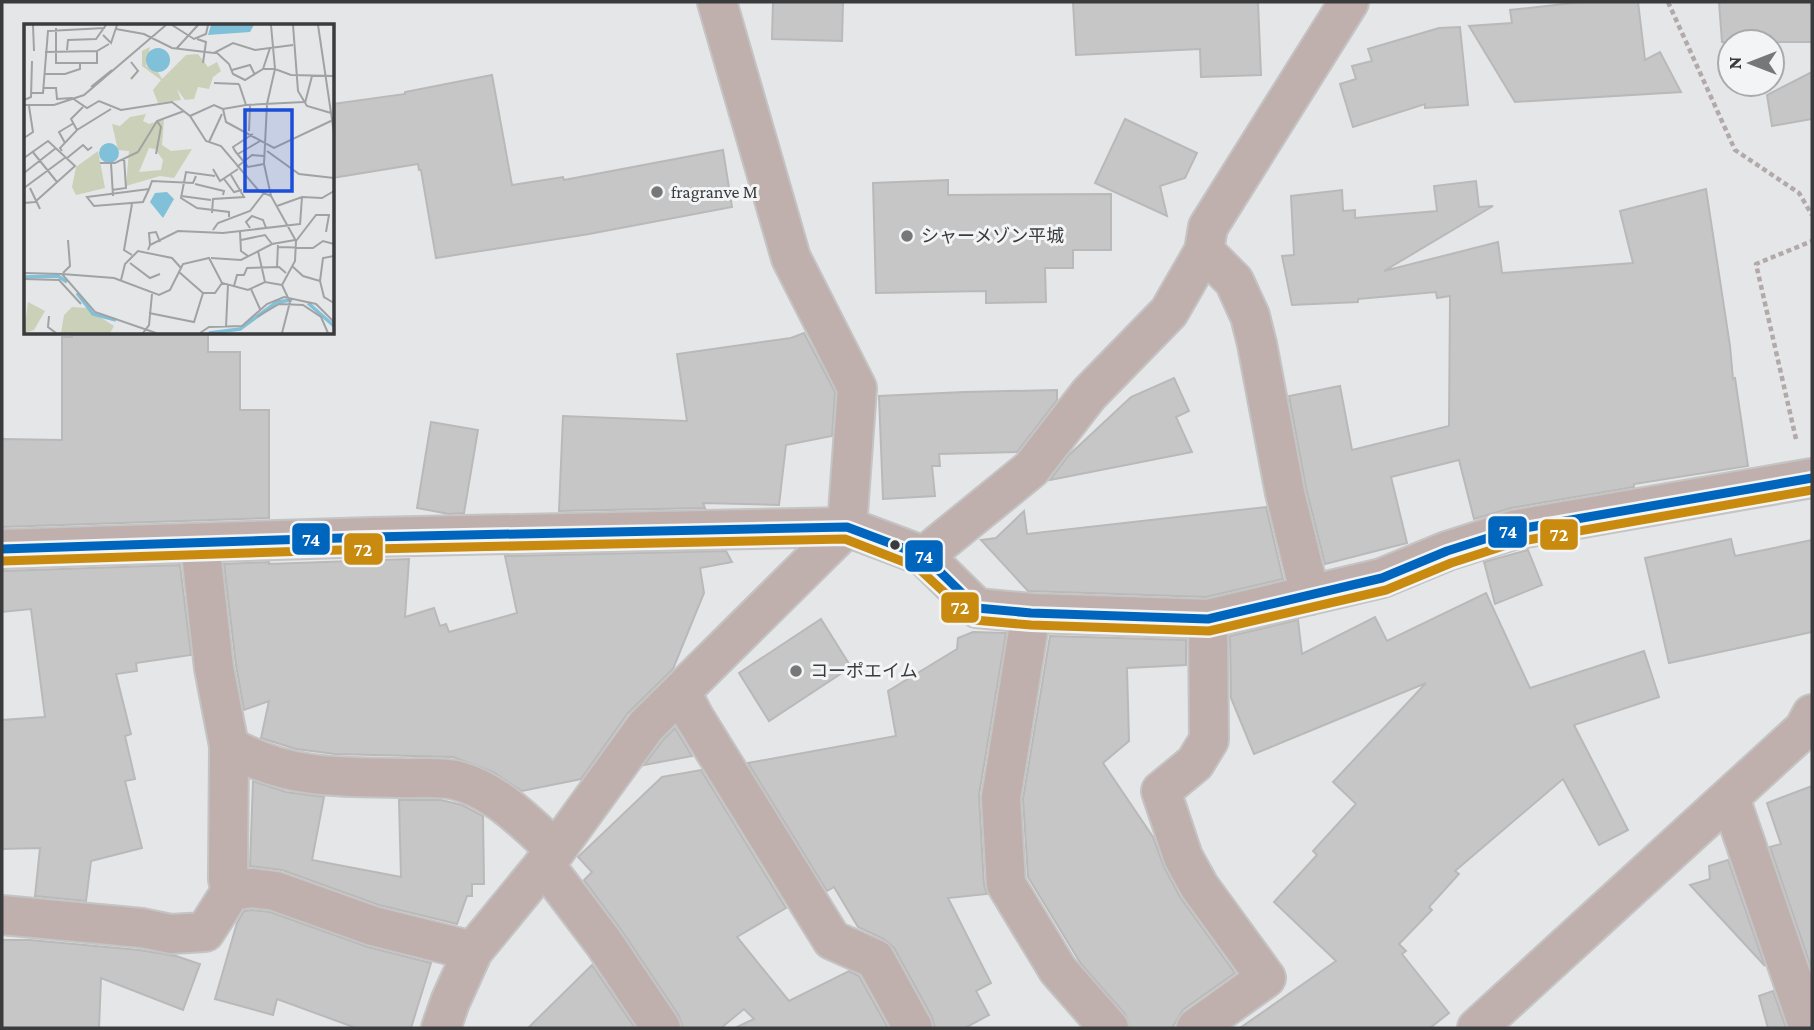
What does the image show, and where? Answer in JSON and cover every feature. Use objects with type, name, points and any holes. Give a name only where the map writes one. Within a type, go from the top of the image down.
[{"type":"street","points":[[441,1028],[473,951],[550,857],[646,726],[847,527],[857,388],[791,258],[717,2]]},
{"type":"street","points":[[924,556],[1031,469],[1089,394],[1169,312],[1204,251],[1208,227],[1349,2]]},
{"type":"street","points":[[1204,251],[1234,281],[1250,316],[1285,493],[1310,595]]},
{"type":"street","points":[[2,549],[372,537],[847,527],[924,556],[977,608],[1031,613],[1208,619],[1382,578],[1447,551],[1513,530],[1809,478]]},
{"type":"street","points":[[2,915],[171,933],[205,932],[231,891],[228,879],[229,746],[214,668],[200,544]]},
{"type":"street","points":[[1031,613],[1001,797],[1006,884],[1058,970],[1109,1028]]},
{"type":"street","points":[[1196,1028],[1266,978],[1199,886],[1183,857],[1161,791],[1195,764],[1209,740],[1208,619]]},
{"type":"street","points":[[681,692],[832,940],[875,959],[913,1028]]},
{"type":"street","points":[[1477,1028],[1804,730],[1812,714]]},
{"type":"street","points":[[229,746],[250,758],[300,774],[454,780],[485,792],[510,808],[550,857],[661,1028]]},
{"type":"street","points":[[1730,797],[1809,1028]]},
{"type":"street","points":[[231,891],[252,888],[275,891],[373,926],[473,951]]},
{"type":"path","points":[[1668,2],[1735,149],[1799,193],[1812,215]]},
{"type":"path","points":[[1809,478],[1756,264],[1812,241]]},
{"type":"building","points":[[773,2],[843,2],[842,41],[772,39]]},
{"type":"building","points":[[1073,2],[1258,2],[1261,75],[1201,77],[1200,49],[1076,55]]},
{"type":"building","points":[[1582,2],[1638,2],[1645,60],[1660,52],[1681,92],[1515,102],[1469,26],[1512,23],[1510,10]]},
{"type":"building","points":[[1719,2],[1812,2],[1812,42],[1786,42],[1786,28],[1721,28]]},
{"type":"building","points":[[1460,27],[1468,105],[1425,108],[1425,104],[1353,127],[1340,84],[1356,79],[1352,66],[1372,61],[1368,49],[1439,28]]},
{"type":"building","points":[[1812,72],[1812,119],[1772,126],[1767,98],[1786,98],[1786,85]]},
{"type":"building","points":[[492,75],[512,185],[563,177],[564,180],[723,150],[732,207],[589,234],[436,258],[418,164],[334,178],[334,104]]},
{"type":"building","points":[[1125,119],[1197,153],[1185,178],[1160,186],[1167,216],[1095,183]]},
{"type":"building","points":[[948,180],[948,195],[1111,194],[1111,250],[1073,250],[1073,268],[1045,268],[1046,302],[986,303],[986,291],[876,293],[873,183]]},
{"type":"building","points":[[1476,181],[1479,207],[1493,206],[1384,271],[1498,242],[1502,273],[1633,263],[1620,211],[1706,189],[1748,466],[1634,484],[1634,487],[1511,508],[1474,519],[1459,460],[1391,477],[1407,543],[1325,564],[1306,488],[1289,396],[1340,386],[1352,450],[1449,426],[1450,296],[1437,298],[1436,292],[1358,299],[1358,302],[1292,305],[1282,256],[1294,255],[1291,196],[1342,190],[1343,211],[1355,210],[1355,218],[1437,211],[1434,186]]},
{"type":"building","points":[[804,333],[835,392],[832,436],[786,445],[779,505],[703,503],[705,508],[559,511],[563,416],[687,421],[677,354],[791,338]]},
{"type":"building","points":[[72,334],[208,334],[208,352],[240,352],[240,410],[269,410],[269,518],[2,527],[2,439],[62,440],[62,337],[72,337]]},
{"type":"building","points":[[1174,378],[1189,411],[1176,417],[1192,452],[1050,480],[1069,455],[1131,397]]},
{"type":"building","points":[[1057,390],[1057,400],[1017,452],[939,454],[940,466],[932,466],[935,496],[883,499],[879,396]]},
{"type":"building","points":[[431,422],[478,430],[464,513],[449,514],[417,508]]},
{"type":"building","points":[[1266,507],[1283,579],[1206,597],[1028,591],[981,540],[996,538],[1024,511],[1027,534]]},
{"type":"building","points":[[1731,539],[1735,556],[1812,540],[1812,632],[1669,663],[1645,558]]},
{"type":"building","points":[[1528,550],[1542,585],[1495,604],[1484,562]]},
{"type":"building","points":[[726,551],[732,562],[700,568],[704,593],[673,669],[628,713],[581,779],[522,791],[493,772],[453,757],[335,754],[296,749],[261,738],[269,701],[244,710],[224,564],[409,559],[405,617],[434,608],[440,626],[446,624],[449,632],[517,613],[505,556]]},
{"type":"building","points":[[180,565],[191,655],[136,663],[137,671],[116,674],[131,734],[125,736],[135,779],[125,781],[142,848],[91,861],[86,901],[35,896],[40,848],[2,849],[2,720],[45,717],[31,609],[2,612],[2,571]]},
{"type":"building","points":[[1486,593],[1530,688],[1644,651],[1659,697],[1574,725],[1628,830],[1599,845],[1563,779],[1455,871],[1459,874],[1429,907],[1432,910],[1399,944],[1406,951],[1402,954],[1449,1013],[1430,1028],[1240,1028],[1336,961],[1274,902],[1317,855],[1313,851],[1356,804],[1333,782],[1426,683],[1254,754],[1231,698],[1230,636],[1298,620],[1302,654],[1375,617],[1387,641]]},
{"type":"building","name":"コーポエイム","points":[[821,619],[851,667],[769,721],[739,673]]},
{"type":"building","points":[[973,632],[1006,633],[979,795],[984,885],[987,894],[948,898],[991,983],[976,991],[989,1015],[965,1028],[935,1028],[932,1017],[894,948],[884,939],[858,927],[834,887],[827,891],[748,763],[896,736],[888,691],[957,649],[958,638]]},
{"type":"building","points":[[1050,636],[1186,640],[1186,665],[1127,668],[1129,741],[1103,763],[1153,837],[1164,867],[1180,897],[1235,973],[1183,1010],[1172,1028],[1130,1028],[1125,1014],[1081,964],[1028,877],[1023,799]]},
{"type":"building","points":[[675,728],[692,756],[644,765],[663,740]]},
{"type":"building","points":[[701,770],[786,908],[737,937],[789,1001],[849,971],[859,976],[888,1028],[735,1028],[754,1019],[744,1009],[721,1028],[683,1028],[679,1016],[584,880],[592,872],[578,857],[662,777]]},
{"type":"building","points":[[253,781],[286,792],[324,797],[312,860],[401,877],[399,800],[441,800],[462,805],[483,816],[484,884],[472,884],[472,896],[467,896],[457,924],[379,905],[282,870],[250,866]]},
{"type":"building","points":[[1812,786],[1812,970],[1770,847],[1781,844],[1767,803]]},
{"type":"building","points":[[1728,860],[1765,966],[1690,885],[1710,879],[1709,866]]},
{"type":"building","points":[[244,911],[270,912],[368,947],[431,963],[411,1028],[356,1028],[277,999],[273,1015],[215,999],[237,923]]},
{"type":"building","points":[[2,940],[139,950],[176,956],[200,964],[183,1010],[101,978],[99,1028],[2,1028]]},
{"type":"building","points":[[592,965],[635,1028],[528,1028]]},
{"type":"building","points":[[1773,991],[1786,1028],[1768,1028],[1759,996]]},
{"type":"transit line","name":"74","points":[[2,549],[372,537],[847,527],[924,556],[977,608],[1031,613],[1208,619],[1382,578],[1447,551],[1513,530],[1812,478]]},
{"type":"transit line","name":"72","points":[[2,561],[372,549],[845,539],[917,567],[974,620],[1031,625],[1209,631],[1386,590],[1451,563],[1516,542],[1812,490]]},
{"type":"place","name":"fragranve M","points":[[657,192]]},
{"type":"place","name":"シャーメゾン平城","points":[[907,236]]},
{"type":"place","name":"コーポエイム","points":[[796,671]]}]
